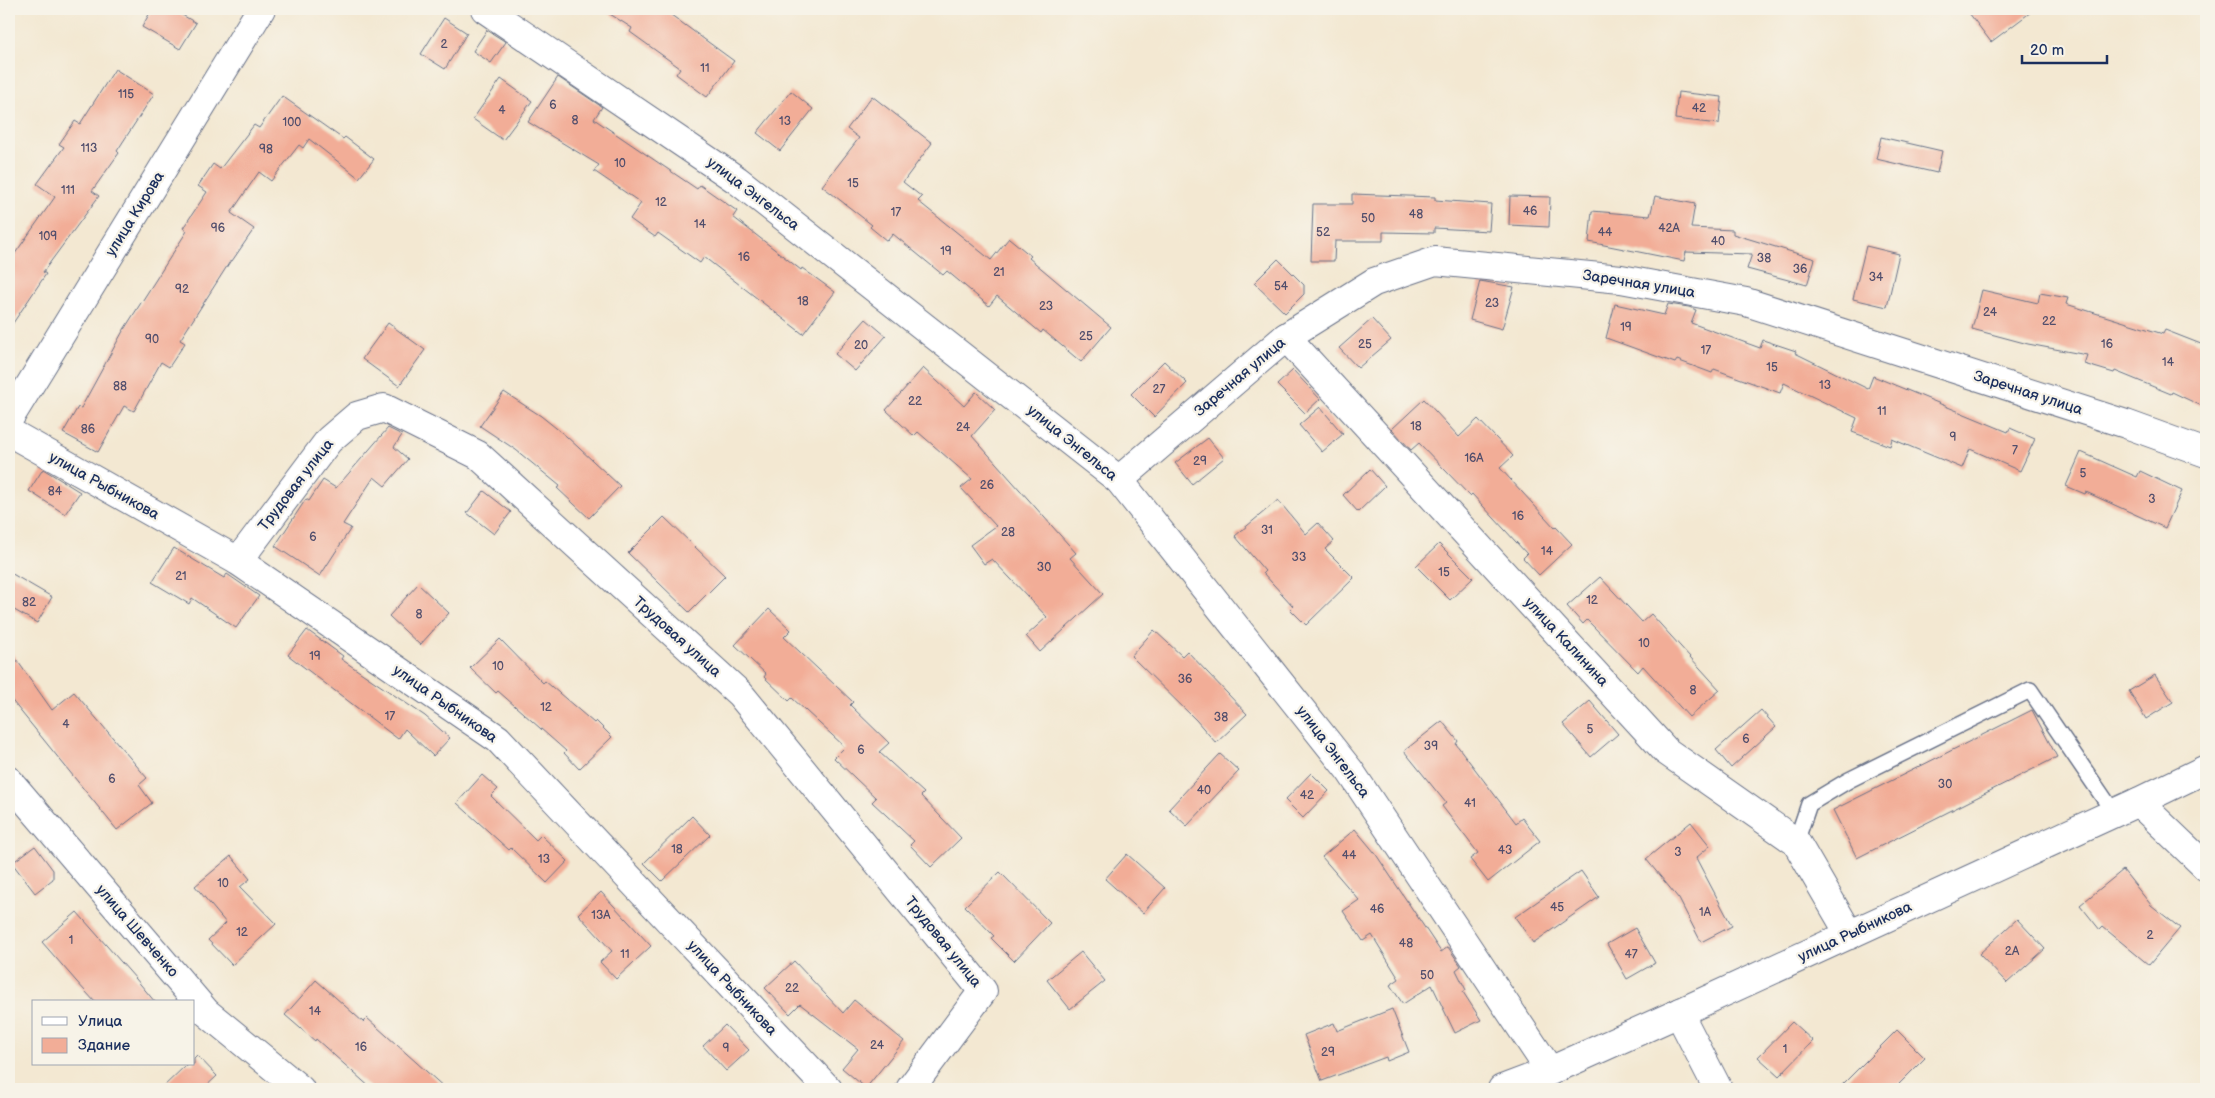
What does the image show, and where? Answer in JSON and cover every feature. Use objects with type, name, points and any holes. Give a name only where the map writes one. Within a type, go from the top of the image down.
[{"type":"street","name":"улица Кирова","points":[[9,419],[261,9]]},
{"type":"street","name":"улица Энгельса","points":[[485,9],[737,180],[1119,480],[1350,771],[1550,1071]]},
{"type":"street","name":"Заречная улица","points":[[1119,480],[1286,337],[1374,282],[1435,261],[1621,279],[1746,302],[2126,424],[2206,453]]},
{"type":"street","name":"улица Калинина","points":[[1286,337],[1666,751],[1796,842],[1850,935]]},
{"type":"street","name":"Трудовая улица","points":[[238,561],[329,440],[357,416],[384,408],[478,455],[740,694],[983,991],[910,1089]]},
{"type":"street","name":"улица Рыбникова","points":[[9,432],[238,561],[498,739],[828,1089]]},
{"type":"street","name":"улица Рыбникова","points":[[1502,1089],[1550,1071],[1850,935],[2206,768]]},
{"type":"street","name":"улица Шевченко","points":[[9,781],[206,1012],[300,1089]]},
{"type":"street","points":[[2126,807],[2206,867]]},
{"type":"street","points":[[1681,1012],[1718,1089]]},
{"type":"lane","points":[[1796,842],[1809,804],[1848,780],[2030,690],[2126,807]]},
{"type":"building","points":[[152,9],[172,9],[196,23],[180,49],[142,27]]},
{"type":"building","points":[[602,9],[663,9],[734,61],[707,97],[676,74],[680,68],[630,32],[632,28]]},
{"type":"building","points":[[1966,9],[2035,9],[1991,42]]},
{"type":"building","points":[[444,18],[467,33],[445,69],[421,54]]},
{"type":"building","points":[[487,30],[506,42],[491,63],[473,51]]},
{"type":"building","points":[[115,69],[154,94],[117,151],[119,153],[92,191],[99,196],[43,272],[46,274],[9,329],[9,262],[55,197],[37,184],[64,147],[59,144],[75,121],[80,124]]},
{"type":"building","points":[[558,77],[602,107],[594,119],[697,189],[700,185],[737,211],[733,217],[801,270],[802,268],[835,292],[803,334],[704,257],[700,263],[658,233],[655,237],[630,219],[641,203],[594,171],[599,165],[528,122]]},
{"type":"building","points":[[501,79],[532,101],[503,140],[473,119]]},
{"type":"building","points":[[791,91],[813,109],[780,151],[757,133]]},
{"type":"building","points":[[1678,92],[1722,97],[1719,124],[1675,119]]},
{"type":"building","points":[[282,96],[343,139],[345,137],[374,159],[359,178],[309,139],[303,148],[299,145],[271,181],[259,172],[231,213],[254,229],[231,260],[180,340],[185,343],[169,367],[161,362],[134,411],[124,406],[98,452],[63,433],[78,407],[81,408],[123,331],[187,231],[183,228],[207,192],[198,186],[213,164],[220,169],[254,125],[259,128]]},
{"type":"building","points":[[872,96],[932,143],[903,182],[922,197],[918,201],[991,260],[1009,238],[1031,256],[1029,258],[1111,327],[1081,362],[1043,330],[1041,333],[997,296],[989,306],[947,271],[943,275],[893,234],[887,241],[870,227],[872,225],[822,186],[859,138],[847,129]]},
{"type":"building","points":[[1881,137],[1942,151],[1937,173],[1876,159]]},
{"type":"building","points":[[1352,194],[1435,197],[1435,200],[1491,204],[1489,231],[1434,228],[1434,233],[1383,232],[1383,241],[1335,241],[1334,261],[1311,261],[1313,204],[1352,204]]},
{"type":"building","points":[[1510,196],[1550,197],[1549,227],[1509,225]]},
{"type":"building","points":[[1655,196],[1695,204],[1691,228],[1733,230],[1733,234],[1815,259],[1807,285],[1747,269],[1752,254],[1686,252],[1684,261],[1589,242],[1592,211],[1650,216]]},
{"type":"building","points":[[1866,246],[1899,254],[1887,307],[1853,299]]},
{"type":"building","points":[[1278,259],[1304,285],[1304,294],[1285,313],[1254,283]]},
{"type":"building","points":[[1480,281],[1514,287],[1502,329],[1470,320]]},
{"type":"building","points":[[1982,290],[2038,303],[2040,293],[2068,298],[2066,304],[2163,334],[2165,330],[2206,346],[2206,408],[2172,392],[2171,394],[2115,371],[2114,373],[2084,364],[2087,355],[2028,344],[1972,329]]},
{"type":"building","points":[[1615,304],[1664,315],[1668,304],[1689,307],[1696,310],[1691,323],[1760,348],[1763,340],[1796,351],[1795,353],[1868,389],[1873,376],[2008,432],[2010,428],[2035,439],[2020,471],[1970,449],[1962,468],[1892,439],[1890,446],[1852,432],[1857,418],[1784,383],[1780,393],[1714,369],[1712,373],[1677,360],[1675,363],[1606,338]]},
{"type":"building","points":[[866,319],[886,336],[855,371],[835,354]]},
{"type":"building","points":[[1372,319],[1391,340],[1358,368],[1339,348]]},
{"type":"building","points":[[388,323],[425,350],[399,386],[362,359]]},
{"type":"building","points":[[1164,361],[1187,383],[1154,417],[1131,394]]},
{"type":"building","points":[[923,368],[964,406],[976,392],[995,410],[972,436],[1076,553],[1070,558],[1103,594],[1040,652],[1026,636],[1047,617],[992,559],[984,564],[970,545],[996,526],[961,488],[972,479],[918,432],[914,436],[886,410]]},
{"type":"building","points":[[1293,370],[1320,399],[1305,413],[1277,385]]},
{"type":"building","points":[[504,392],[541,416],[566,436],[620,486],[589,518],[557,488],[560,486],[516,450],[480,426]]},
{"type":"building","points":[[1424,399],[1459,437],[1478,419],[1513,456],[1500,468],[1572,544],[1539,575],[1523,558],[1527,554],[1472,494],[1470,496],[1419,443],[1411,450],[1392,429]]},
{"type":"building","points":[[1320,407],[1343,434],[1322,452],[1299,425]]},
{"type":"building","points":[[388,428],[402,435],[394,447],[408,459],[385,486],[374,477],[343,524],[351,528],[320,576],[275,546],[306,499],[309,501],[323,480],[336,488]]},
{"type":"building","points":[[1208,438],[1224,458],[1192,484],[1175,463]]},
{"type":"building","points":[[2081,452],[2137,477],[2140,471],[2182,491],[2165,528],[2086,492],[2085,494],[2066,486]]},
{"type":"building","points":[[43,469],[80,492],[65,514],[29,491]]},
{"type":"building","points":[[1370,469],[1385,486],[1358,512],[1343,495]]},
{"type":"building","points":[[484,491],[511,512],[494,534],[467,513]]},
{"type":"building","points":[[1278,500],[1306,534],[1318,523],[1334,541],[1325,549],[1354,578],[1306,625],[1290,609],[1293,606],[1263,573],[1265,571],[1235,536]]},
{"type":"building","points":[[664,517],[725,576],[689,612],[628,553]]},
{"type":"building","points":[[1439,544],[1473,578],[1450,600],[1416,566]]},
{"type":"building","points":[[174,548],[224,578],[227,574],[259,596],[236,628],[192,598],[189,604],[152,582]]},
{"type":"building","points":[[9,572],[52,597],[37,623],[9,607]]},
{"type":"building","points":[[1600,577],[1642,622],[1651,614],[1720,690],[1689,717],[1643,666],[1638,672],[1587,620],[1583,624],[1567,606]]},
{"type":"building","points":[[418,584],[449,613],[420,645],[389,616]]},
{"type":"building","points":[[769,609],[791,630],[784,637],[853,702],[850,705],[889,743],[879,752],[924,793],[921,796],[961,838],[931,867],[910,845],[914,841],[872,802],[876,798],[834,758],[845,747],[792,698],[789,701],[764,677],[766,674],[735,645]]},
{"type":"building","points":[[307,630],[343,656],[341,659],[425,716],[450,738],[433,756],[405,729],[398,739],[288,655]]},
{"type":"building","points":[[1154,630],[1182,656],[1187,651],[1247,714],[1216,743],[1196,720],[1131,656]]},
{"type":"building","points":[[500,639],[543,683],[545,681],[594,723],[596,721],[612,737],[579,769],[564,753],[566,751],[498,691],[496,693],[470,668]]},
{"type":"building","points":[[9,649],[52,710],[74,692],[147,778],[139,785],[152,803],[117,830],[9,697]]},
{"type":"building","points":[[2155,675],[2173,702],[2146,719],[2129,691]]},
{"type":"building","points":[[1590,701],[1618,734],[1591,757],[1563,724]]},
{"type":"building","points":[[1761,710],[1776,727],[1731,768],[1716,750]]},
{"type":"building","points":[[2032,710],[2057,757],[1857,858],[1833,810]]},
{"type":"building","points":[[1442,721],[1458,741],[1456,744],[1516,823],[1522,818],[1540,841],[1488,882],[1470,859],[1478,853],[1442,806],[1446,803],[1404,751]]},
{"type":"building","points":[[1220,754],[1239,771],[1187,826],[1169,809]]},
{"type":"building","points":[[1311,773],[1329,791],[1303,818],[1285,800]]},
{"type":"building","points":[[482,775],[498,789],[491,796],[536,840],[541,835],[568,861],[547,883],[511,848],[509,850],[457,803]]},
{"type":"building","points":[[692,816],[710,835],[662,881],[644,863]]},
{"type":"building","points":[[1691,822],[1710,846],[1696,858],[1732,926],[1701,942],[1679,899],[1646,859]]},
{"type":"building","points":[[1355,829],[1375,853],[1441,952],[1448,947],[1461,966],[1456,970],[1466,990],[1463,992],[1481,1020],[1455,1033],[1432,985],[1403,1004],[1390,985],[1399,979],[1372,935],[1363,941],[1343,911],[1359,900],[1322,857]]},
{"type":"building","points":[[35,846],[53,870],[53,879],[35,893],[12,863]]},
{"type":"building","points":[[1127,854],[1165,888],[1143,913],[1105,879]]},
{"type":"building","points":[[231,856],[250,879],[240,887],[276,924],[232,965],[208,940],[226,923],[195,886]]},
{"type":"building","points":[[2123,870],[2151,905],[2180,928],[2149,965],[2103,927],[2100,930],[2080,905]]},
{"type":"building","points":[[1581,871],[1599,897],[1533,943],[1515,917]]},
{"type":"building","points":[[1000,872],[1050,923],[1014,961],[991,938],[994,936],[965,906]]},
{"type":"building","points":[[601,892],[651,946],[616,979],[600,962],[612,951],[578,914]]},
{"type":"building","points":[[77,912],[153,1000],[93,1000],[42,942]]},
{"type":"building","points":[[2017,919],[2045,949],[2007,983],[1979,954]]},
{"type":"building","points":[[1635,928],[1655,963],[1627,979],[1607,944]]},
{"type":"building","points":[[1081,952],[1105,981],[1070,1009],[1047,980]]},
{"type":"building","points":[[794,961],[843,1013],[854,1000],[904,1041],[866,1088],[842,1068],[858,1049],[800,1004],[790,1014],[765,988]]},
{"type":"building","points":[[316,980],[363,1022],[367,1018],[446,1089],[372,1089],[316,1039],[315,1041],[285,1015]]},
{"type":"building","points":[[1392,1009],[1409,1052],[1387,1061],[1386,1057],[1322,1081],[1304,1035],[1334,1023],[1337,1031]]},
{"type":"building","points":[[1792,1022],[1813,1041],[1779,1076],[1758,1057]]},
{"type":"building","points":[[725,1025],[749,1050],[726,1071],[703,1046]]},
{"type":"building","points":[[1897,1030],[1925,1058],[1894,1089],[1838,1089]]},
{"type":"building","points":[[197,1055],[217,1076],[203,1089],[161,1089],[185,1066],[195,1066],[195,1057]]}]
